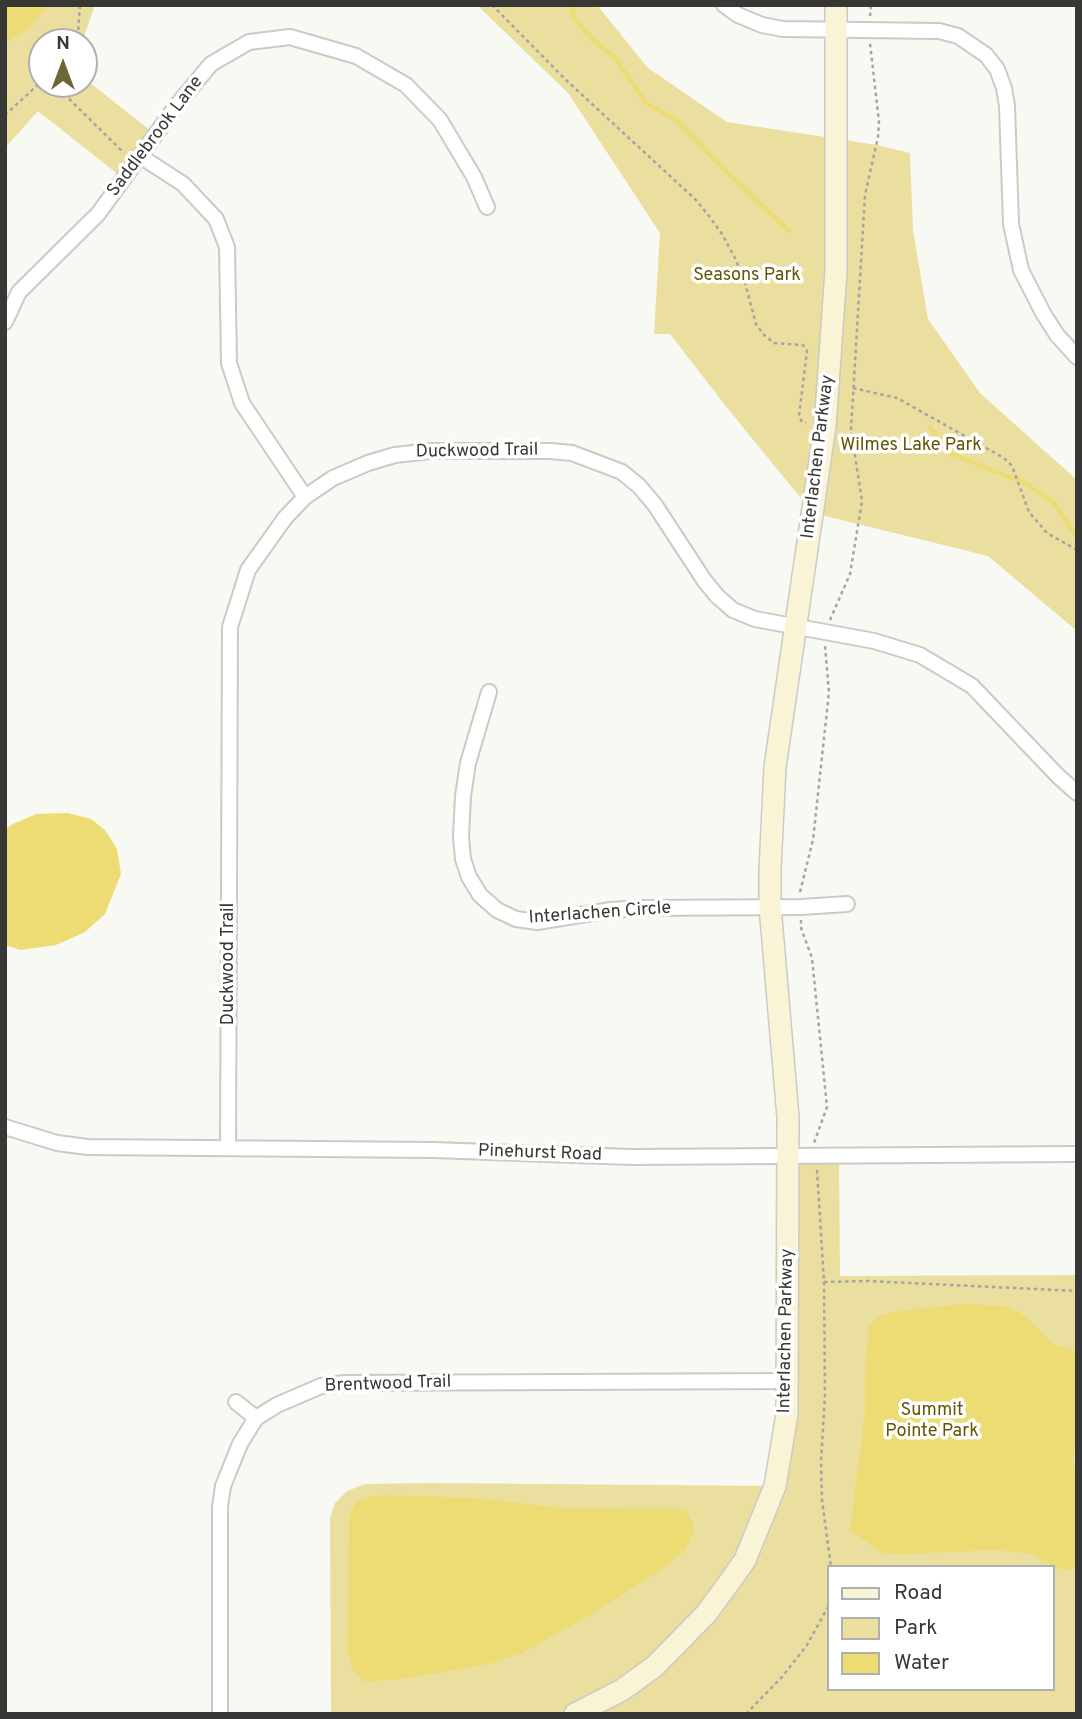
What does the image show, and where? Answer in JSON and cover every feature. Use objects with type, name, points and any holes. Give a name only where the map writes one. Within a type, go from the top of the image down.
[{"type":"street","points":[[724,5],[738,15],[783,29],[939,31],[958,36],[986,55],[997,69],[1007,106],[1011,224],[1021,270],[1050,324],[1077,358]]},
{"type":"street","name":"Interlachen Parkway","points":[[575,1714],[622,1690],[655,1666],[706,1614],[745,1560],[775,1486],[787,1414],[788,1117],[770,906],[775,767],[825,426],[836,271],[836,5]]},
{"type":"street","name":"Saddlebrook Lane","points":[[5,322],[19,292],[98,214],[211,64],[249,42],[290,37],[356,56],[406,85],[440,120],[474,177],[487,207]]},
{"type":"street","points":[[138,159],[183,184],[216,219],[228,247],[229,363],[242,403],[305,497]]},
{"type":"street","name":"Duckwood Trail","points":[[228,1148],[230,627],[248,570],[285,518],[305,497],[333,478],[368,463],[395,455],[444,451],[550,451],[572,453],[622,472],[639,486],[655,505],[704,580],[733,610],[755,619],[899,647],[920,654],[972,686],[1077,793]]},
{"type":"street","name":"Interlachen Circle","points":[[489,692],[468,763],[461,836],[463,859],[469,877],[480,895],[496,910],[516,919],[537,922],[621,909],[770,906]]},
{"type":"street","points":[[770,906],[847,904]]},
{"type":"street","name":"Pinehurst Road","points":[[5,1127],[57,1143],[88,1147],[433,1150],[632,1157],[1077,1154]]},
{"type":"street","name":"Brentwood Trail","points":[[220,1714],[220,1507],[228,1469],[257,1418],[299,1393],[321,1386],[345,1383],[789,1381]]},
{"type":"street","points":[[236,1402],[257,1418]]},
{"type":"path","points":[[78,28],[80,5]]},
{"type":"path","points":[[492,5],[566,80],[695,199],[709,216],[722,233],[735,258],[756,324],[763,334],[774,342],[803,345],[807,351],[800,416],[802,422],[825,426]]},
{"type":"path","points":[[831,1565],[822,1500],[824,1282],[814,1140],[827,1107],[812,958],[801,928],[800,892],[813,840],[829,692],[824,632],[850,574],[862,501],[851,430],[865,195],[879,122],[869,30],[871,5]]},
{"type":"path","points":[[5,116],[28,95]]},
{"type":"path","points":[[70,98],[138,159]]},
{"type":"path","points":[[853,388],[897,398],[1004,458],[1012,466],[1029,512],[1047,533],[1075,549]]},
{"type":"path","points":[[824,1282],[868,1281],[1077,1291]]},
{"type":"path","points":[[746,1714],[807,1645],[827,1609]]},
{"type":"green space","points":[[5,5],[95,5],[87,28],[28,28],[28,98],[98,98],[98,89],[156,135],[124,179],[38,111],[5,148]]},
{"type":"green space","points":[[477,5],[597,5],[648,68],[727,122],[877,145],[910,153],[913,230],[928,319],[980,393],[1077,480],[1077,631],[988,556],[813,513],[670,334],[654,334],[660,233],[568,93]]},
{"type":"green space","name":"Summit Pointe Park","points":[[839,1156],[840,1276],[1077,1275],[1077,1714],[331,1714],[330,1518],[335,1503],[347,1491],[365,1484],[433,1483],[775,1486],[788,1157]]},
{"type":"water","points":[[5,5],[48,5],[30,28],[5,43]]},
{"type":"water","points":[[68,813],[91,819],[105,830],[117,849],[121,874],[105,914],[85,932],[56,945],[20,950],[5,945],[5,830],[36,814]]},
{"type":"water","points":[[963,1304],[1004,1306],[1022,1314],[1053,1344],[1077,1351],[1077,1436],[1072,1463],[1077,1471],[1077,1568],[1065,1571],[1031,1554],[996,1550],[882,1553],[850,1530],[865,1413],[869,1325],[881,1315]]},
{"type":"water","points":[[382,1495],[474,1498],[564,1508],[685,1509],[694,1525],[694,1532],[685,1550],[661,1570],[522,1653],[489,1664],[408,1678],[366,1682],[353,1671],[348,1650],[349,1516],[356,1503],[365,1498]]},
{"type":"waterway","points":[[572,5],[574,18],[592,39],[615,58],[646,103],[676,120],[789,231]]},
{"type":"waterway","points":[[930,427],[948,453],[1025,483],[1053,502],[1077,537]]},
{"type":"park label","name":"Seasons Park","points":[[747,276]]},
{"type":"park label","name":"Wilmes Lake Park","points":[[911,446]]}]
